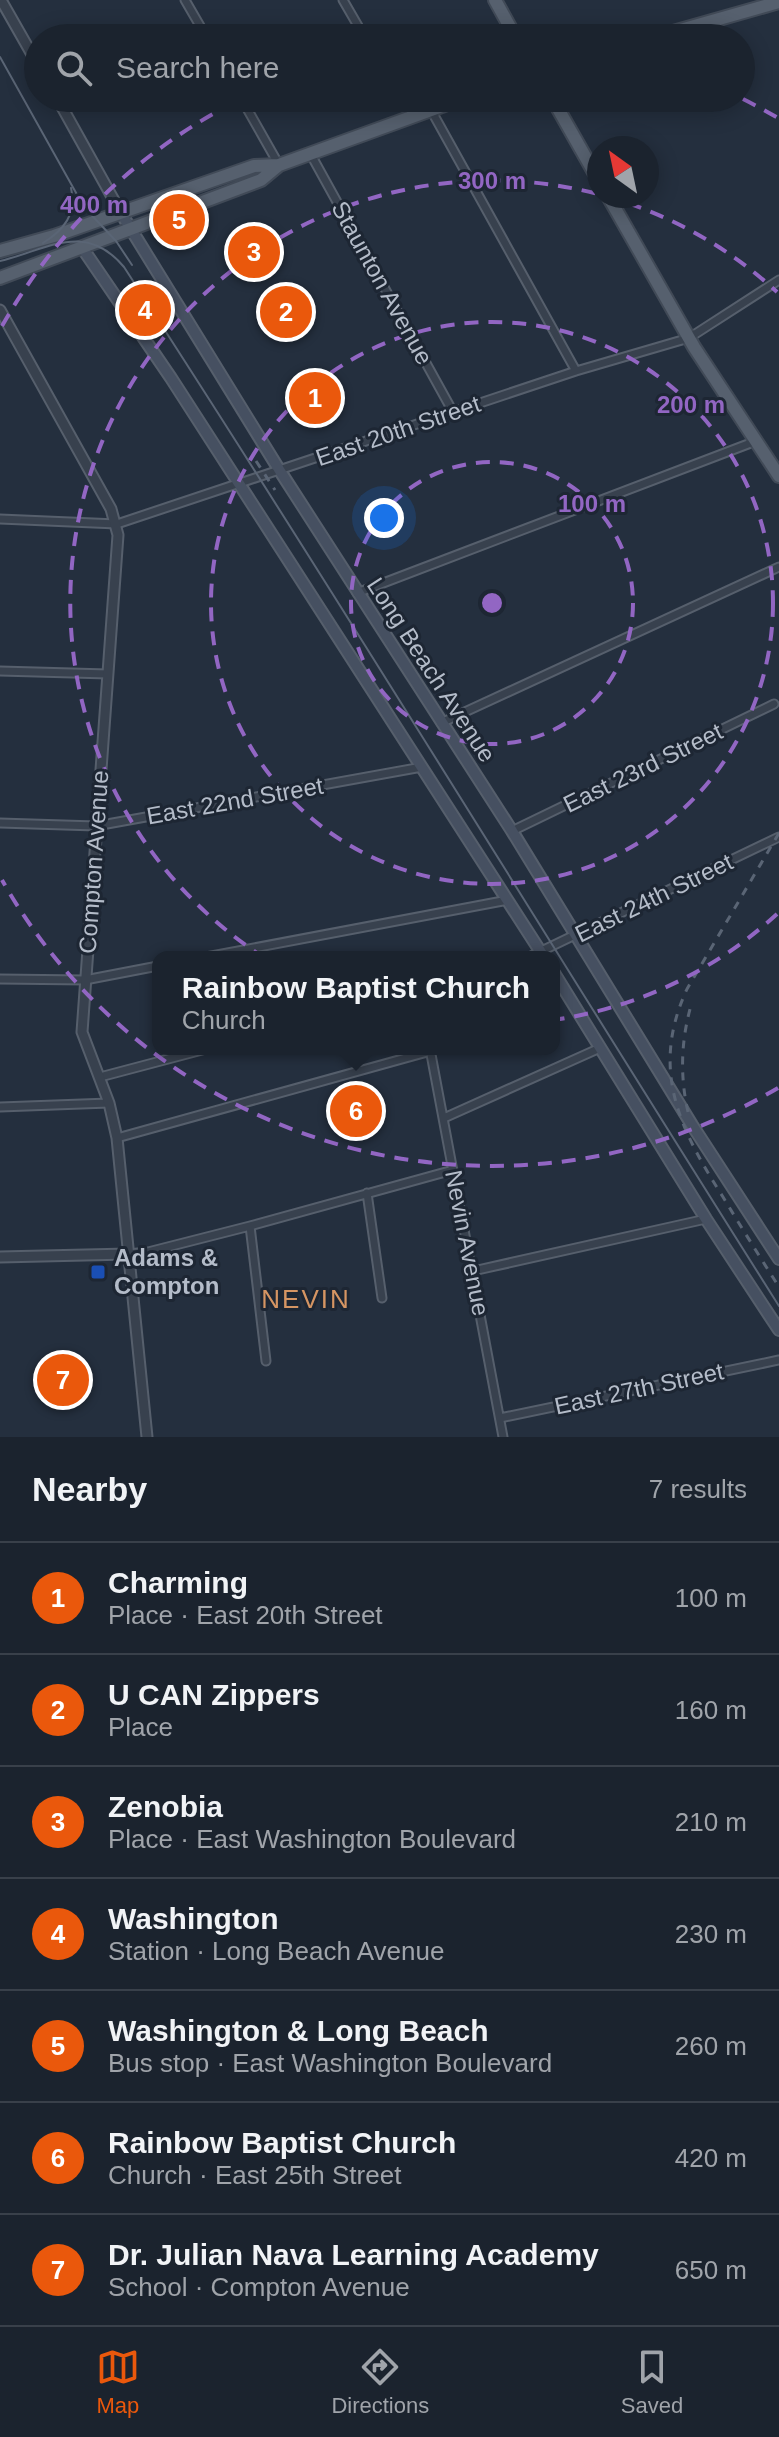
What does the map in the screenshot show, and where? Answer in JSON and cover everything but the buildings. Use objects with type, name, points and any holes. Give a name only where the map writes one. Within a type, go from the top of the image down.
[{"type":"main road","points":[[495,0],[508,24]]},
{"type":"main road","points":[[701,24],[779,2]]},
{"type":"main road","points":[[0,278],[86,254],[131,231],[261,180],[279,165],[425,112]]},
{"type":"main road","points":[[560,112],[587,160]]},
{"type":"main road","points":[[0,251],[254,166],[279,165]]},
{"type":"main road","points":[[615,208],[689,338],[779,476]]},
{"type":"main road","name":"Long Beach Avenue","points":[[121,213],[280,471],[512,831],[692,1125],[779,1259]]},
{"type":"main road","points":[[100,219],[83,234],[80,241],[86,254],[239,484],[540,951]]},
{"type":"main road","points":[[560,983],[706,1219],[779,1330]]},
{"type":"street","points":[[1,0],[24,40]]},
{"type":"street","points":[[185,0],[199,24]]},
{"type":"street","points":[[343,0],[357,24]]},
{"type":"street","name":"Long Beach Avenue","points":[[65,112],[121,213]]},
{"type":"street","points":[[249,112],[279,165]]},
{"type":"street","points":[[410,112],[412,116]]},
{"type":"street","points":[[432,112],[576,371]]},
{"type":"street","name":"Staunton Avenue","points":[[310,153],[453,412]]},
{"type":"street","name":"East 20th Street","points":[[0,519],[117,524],[576,371],[689,338],[779,280]]},
{"type":"street","name":"Compton Avenue","points":[[0,310],[117,524],[82,1032],[109,1103],[117,1138],[147,1437]]},
{"type":"street","points":[[357,593],[756,441]]},
{"type":"street","points":[[441,723],[779,567]]},
{"type":"street","points":[[0,671],[108,674]]},
{"type":"street","name":"East 23rd Street","points":[[512,831],[774,704]]},
{"type":"street","name":"East 22nd Street","points":[[0,823],[96,826],[422,767]]},
{"type":"street","name":"East 24th Street","points":[[550,951],[779,837]]},
{"type":"street","points":[[238,951],[508,900]]},
{"type":"street","points":[[0,979],[85,980],[152,967]]},
{"type":"street","points":[[444,1118],[600,1048]]},
{"type":"street","points":[[100,1077],[183,1055]]},
{"type":"street","points":[[117,1138],[412,1055]]},
{"type":"street","name":"Nevin Avenue","points":[[431,1055],[503,1437]]},
{"type":"street","points":[[0,1107],[109,1103]]},
{"type":"street","points":[[0,1257],[148,1252],[453,1170]]},
{"type":"street","points":[[367,1193],[382,1298]]},
{"type":"street","points":[[473,1271],[706,1219]]},
{"type":"street","points":[[250,1226],[266,1361]]},
{"type":"street","name":"East 27th Street","points":[[500,1418],[779,1360]]},
{"type":"tram line","points":[[0,57],[24,100]]},
{"type":"tram line","points":[[31,112],[84,207],[116,241],[132,265]]},
{"type":"tram line","points":[[43,243],[57,233],[67,220],[72,206],[71,188]]},
{"type":"tram line","points":[[0,261],[65,242],[80,242],[95,245],[124,267],[556,951]]},
{"type":"tram line","points":[[560,957],[779,1306]]},
{"type":"railway","points":[[256,461],[275,490]]},
{"type":"railway","points":[[779,833],[687,989],[676,1018],[671,1046],[675,1097],[694,1147],[779,1287]]},
{"type":"railway","points":[[688,1112],[683,1060],[690,1009]]},
{"type":"place","name":"Washington & Long Beach","points":[[179,220]]},
{"type":"place","name":"Zenobia","points":[[254,252]]},
{"type":"place","name":"Washington","points":[[145,310]]},
{"type":"place","name":"U CAN Zippers","points":[[286,312]]},
{"type":"place","name":"Charming","points":[[315,398]]},
{"type":"place","name":"Rainbow Baptist Church","points":[[356,1111]]},
{"type":"place","name":"Adams & Compton","points":[[98,1272]]},
{"type":"place","name":"Dr. Julian Nava Learning Academy","points":[[63,1380]]},
{"type":"district","name":"NEVIN","points":[[306,1299]]}]
